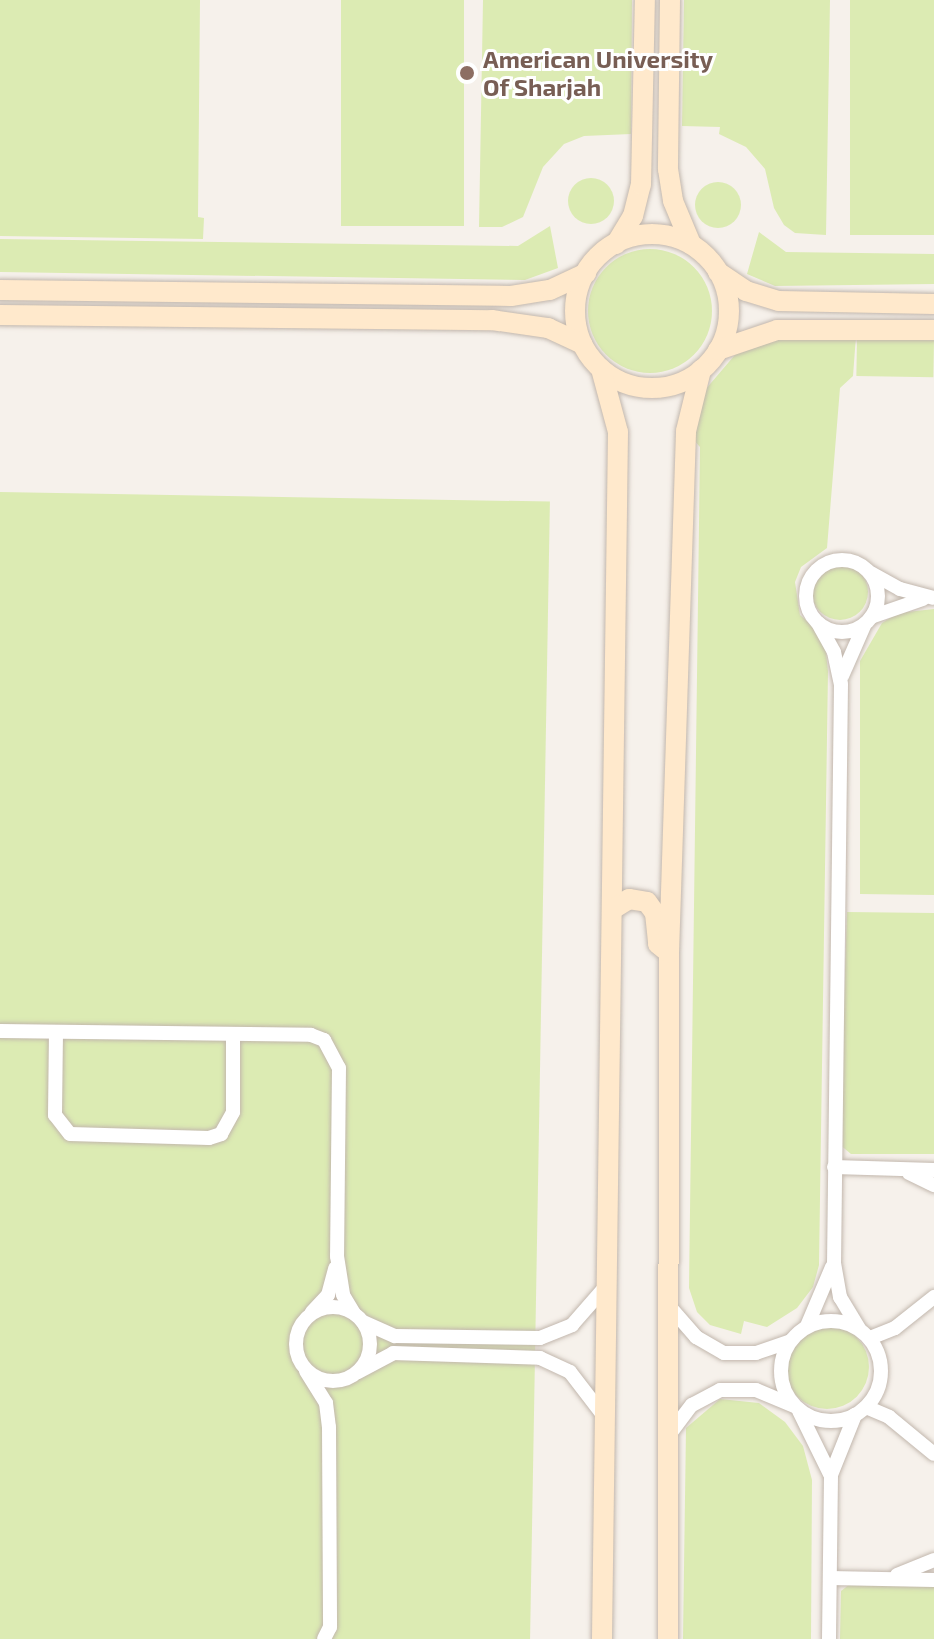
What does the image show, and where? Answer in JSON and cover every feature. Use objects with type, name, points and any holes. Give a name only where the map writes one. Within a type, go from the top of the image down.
[{"type":"street","points":[[0,290],[511,296],[550,290],[586,273],[616,244],[635,209],[643,169],[645,0]]},
{"type":"street","points":[[670,0],[668,169],[673,201],[691,244],[717,271],[746,291],[779,301],[934,304]]},
{"type":"street","points":[[643,169],[668,169]]},
{"type":"street","points":[[616,244],[657,235],[691,244]]},
{"type":"street","points":[[586,273],[575,308],[582,344],[601,369],[620,381],[651,388],[681,382],[701,370],[718,350],[728,315],[717,271]]},
{"type":"street","points":[[0,315],[511,320],[548,328],[582,344]]},
{"type":"street","points":[[718,350],[777,330],[934,330]]},
{"type":"street","points":[[601,369],[618,432],[602,1639]]},
{"type":"street","points":[[668,1639],[669,953],[686,431],[701,370]]},
{"type":"street","points":[[829,1639],[831,1475],[881,1373],[864,1334],[840,1297],[834,1263],[841,684],[834,652],[818,623],[806,591],[817,570],[838,560],[900,589],[934,598]]},
{"type":"street","points":[[841,684],[849,652],[868,621],[877,587],[870,573]]},
{"type":"street","points":[[818,623],[842,632],[900,603],[934,598]]},
{"type":"street","points":[[613,909],[629,899],[647,902],[655,913],[656,939],[669,953]]},
{"type":"street","points":[[0,1031],[311,1035],[334,1051],[341,1085],[337,1256],[343,1295],[359,1318],[369,1354],[332,1404],[329,1427]]},
{"type":"street","points":[[56,1032],[55,1115],[70,1134],[209,1138],[221,1134],[233,1112],[233,1034]]},
{"type":"street","points":[[834,1167],[934,1170]]},
{"type":"street","points":[[896,1169],[934,1185]]},
{"type":"street","points":[[324,1639],[330,1627],[329,1427],[326,1403],[295,1349],[300,1325],[328,1295],[337,1256]]},
{"type":"street","points":[[670,1307],[696,1337],[724,1353],[756,1353],[790,1341],[807,1326],[834,1263]]},
{"type":"street","points":[[309,1315],[331,1307],[395,1336],[540,1338],[572,1325],[607,1284]]},
{"type":"street","points":[[807,1326],[842,1322],[864,1334],[895,1328],[934,1297]]},
{"type":"street","points":[[790,1341],[781,1381],[831,1475]]},
{"type":"street","points":[[306,1371],[333,1382],[354,1375],[393,1353],[540,1358],[557,1363],[583,1383],[606,1419]]},
{"type":"street","points":[[667,1439],[692,1405],[720,1390],[756,1390],[826,1422],[861,1411],[899,1424],[934,1454]]},
{"type":"street","points":[[885,1578],[934,1560]]},
{"type":"street","points":[[830,1578],[934,1580]]},
{"type":"green space","points":[[0,0],[200,0],[198,217],[204,218],[203,239],[0,236]]},
{"type":"green space","points":[[341,0],[464,0],[464,226],[341,226]]},
{"type":"green space","points":[[483,0],[632,0],[631,134],[584,136],[564,144],[543,167],[523,217],[502,227],[479,227]]},
{"type":"green space","points":[[684,0],[830,0],[826,235],[795,233],[784,225],[774,208],[765,169],[746,147],[719,134],[720,127],[682,126]]},
{"type":"green space","points":[[850,0],[934,0],[934,235],[850,235]]},
{"type":"green space","points":[[591,178],[607,185],[614,201],[607,217],[591,224],[575,217],[568,201],[575,185]]},
{"type":"green space","points":[[718,182],[734,189],[741,205],[734,221],[718,228],[702,221],[695,205],[702,189]]},
{"type":"green space","points":[[550,226],[558,268],[525,280],[0,272],[0,239],[518,246]]},
{"type":"green space","points":[[759,232],[786,252],[934,254],[934,284],[775,286],[747,274]]},
{"type":"green space","points":[[650,249],[674,254],[693,268],[707,287],[712,311],[707,335],[693,354],[674,368],[650,373],[626,368],[607,354],[593,335],[588,311],[593,287],[607,268],[626,254]]},
{"type":"green space","points":[[856,336],[853,376],[840,388],[827,548],[801,567],[795,582],[800,615],[824,636],[828,671],[819,1265],[813,1287],[797,1308],[767,1327],[744,1321],[741,1334],[710,1325],[697,1312],[689,1288],[700,447],[692,438],[699,397],[740,349],[762,340]]},
{"type":"green space","points":[[857,339],[934,340],[933,377],[856,376]]},
{"type":"green space","points":[[0,492],[550,502],[530,1639],[0,1639]]},
{"type":"green space","points":[[840,564],[860,572],[868,592],[860,612],[840,620],[820,612],[812,592],[820,572]]},
{"type":"green space","points":[[934,609],[934,895],[860,894],[860,661],[882,623],[898,613]]},
{"type":"green space","points":[[847,912],[934,913],[934,1154],[851,1154],[839,1144]]},
{"type":"green space","points":[[827,1325],[843,1328],[857,1337],[866,1351],[869,1367],[866,1383],[857,1397],[843,1406],[827,1409],[811,1406],[797,1397],[788,1383],[785,1367],[788,1351],[797,1337],[811,1328]]},
{"type":"green space","points":[[720,1399],[759,1403],[785,1422],[803,1446],[812,1480],[811,1639],[683,1639],[686,1428]]},
{"type":"green space","points":[[934,1583],[934,1639],[840,1639],[841,1591],[850,1584]]},
{"type":"place","name":"American University Of Sharjah","points":[[467,73]]}]
